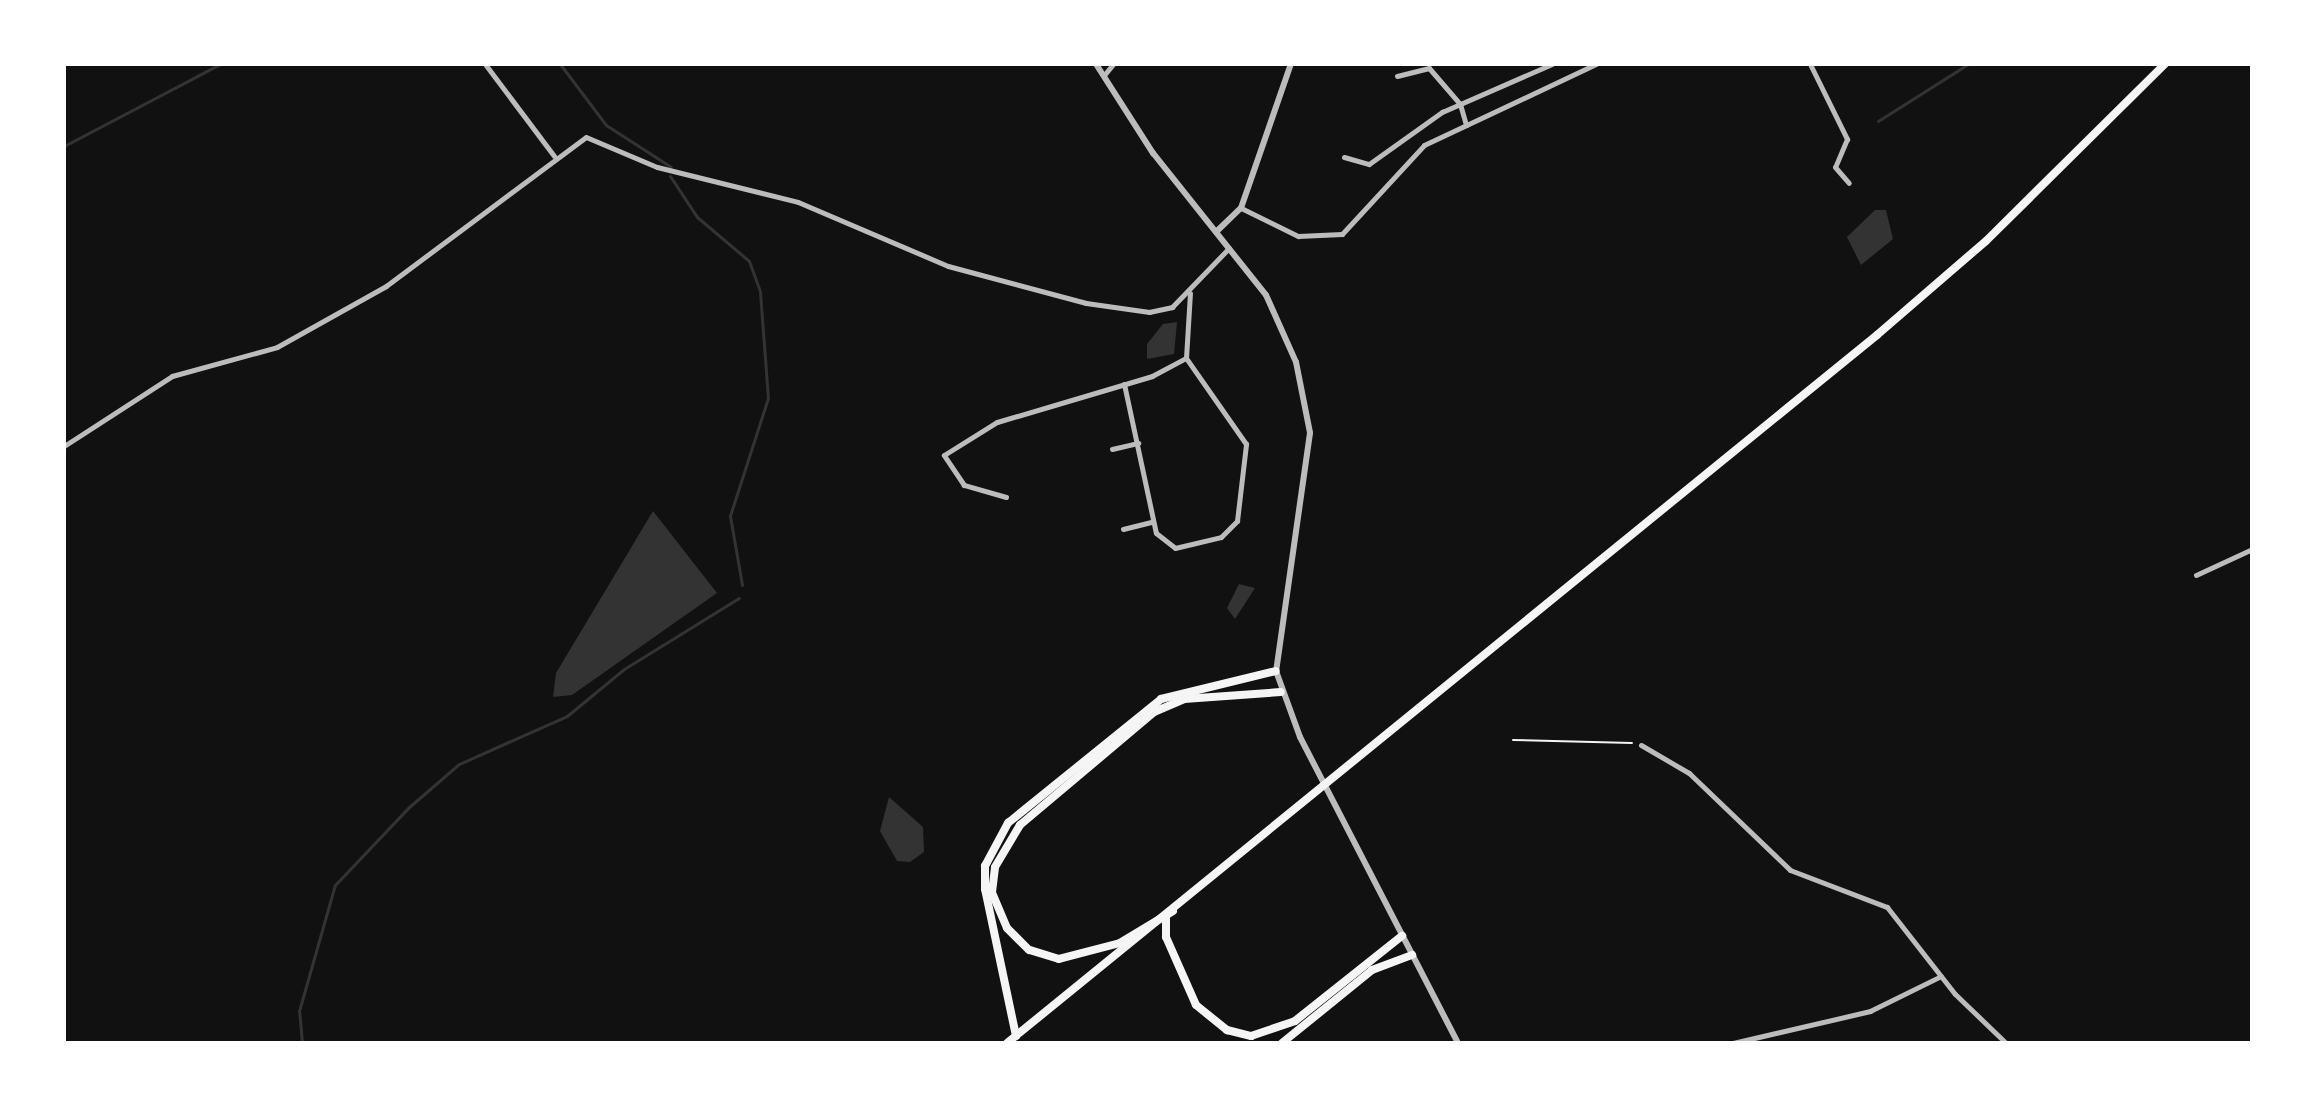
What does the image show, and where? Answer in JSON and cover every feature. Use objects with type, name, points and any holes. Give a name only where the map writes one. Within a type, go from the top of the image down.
[{"type":"highway","points":[[1007,1043],[1166,919],[1877,335],[1986,241],[2165,64]]},
{"type":"highway","points":[[1016,1036],[985,889],[988,856],[1008,823],[1161,699],[1276,671]]},
{"type":"highway","points":[[1178,909],[1099,951],[1059,959],[1029,950],[1007,928],[992,892],[995,867],[1020,825],[1154,712],[1184,699],[1281,692]]},
{"type":"highway","points":[[1166,919],[1166,937],[1196,1005],[1227,1030],[1251,1036],[1295,1021],[1402,936]]},
{"type":"highway","points":[[1282,1043],[1372,970],[1412,955]]},
{"type":"street","points":[[485,64],[554,156]]},
{"type":"street","points":[[1096,64],[1153,153],[1229,248],[1279,319],[1308,412],[1308,452],[1278,637],[1276,671],[1281,692],[1307,751],[1458,1043]]},
{"type":"street","points":[[1105,74],[1113,64]]},
{"type":"street","points":[[1216,232],[1241,208],[1291,64]]},
{"type":"street","points":[[1344,157],[1369,164],[1460,104],[1552,64]]},
{"type":"street","points":[[1241,208],[1298,236],[1342,234],[1370,212],[1408,157],[1466,125],[1596,64]]},
{"type":"street","points":[[1810,64],[1847,139],[1835,167],[1849,183]]},
{"type":"street","points":[[1397,76],[1430,66],[1460,104],[1466,125]]},
{"type":"street","points":[[64,446],[172,376],[277,347],[386,286],[554,156],[597,136],[657,167],[798,202],[983,278],[1149,312],[1190,292],[1229,248]]},
{"type":"street","points":[[1124,384],[1138,443],[1151,522],[1175,548],[1221,537],[1237,521],[1243,435],[1186,358],[1190,292]]},
{"type":"street","points":[[1006,497],[964,485],[944,455],[997,422],[1124,384],[1186,358]]},
{"type":"street","points":[[1112,449],[1138,443]]},
{"type":"street","points":[[1123,529],[1151,522]]},
{"type":"street","points":[[2196,575],[2252,549]]},
{"type":"street","points":[[1641,745],[1689,773],[1790,870],[1887,907],[1941,976],[2006,1043]]},
{"type":"street","points":[[1733,1043],[1870,1011],[1941,976]]},
{"type":"path","points":[[1513,740],[1641,745]]},
{"type":"shaded area","points":[[1875,210],[1886,210],[1893,239],[1861,265],[1847,237]]},
{"type":"shaded area","points":[[1177,322],[1174,354],[1147,359],[1147,344],[1163,324]]},
{"type":"shaded area","points":[[653,511],[717,593],[572,695],[553,697],[556,673]]},
{"type":"shaded area","points":[[1239,584],[1255,588],[1235,619],[1227,608]]},
{"type":"shaded area","points":[[889,797],[923,827],[924,852],[910,862],[897,861],[880,831]]},
{"type":"waterway","points":[[64,146],[220,64]]},
{"type":"waterway","points":[[560,64],[606,125],[671,167]]},
{"type":"waterway","points":[[1878,121],[1968,64]]},
{"type":"waterway","points":[[670,176],[697,217],[749,261],[760,292],[768,398],[730,516],[742,585]]},
{"type":"waterway","points":[[302,1043],[299,1011],[335,885],[408,808],[459,764],[567,716],[624,669],[739,598]]}]
